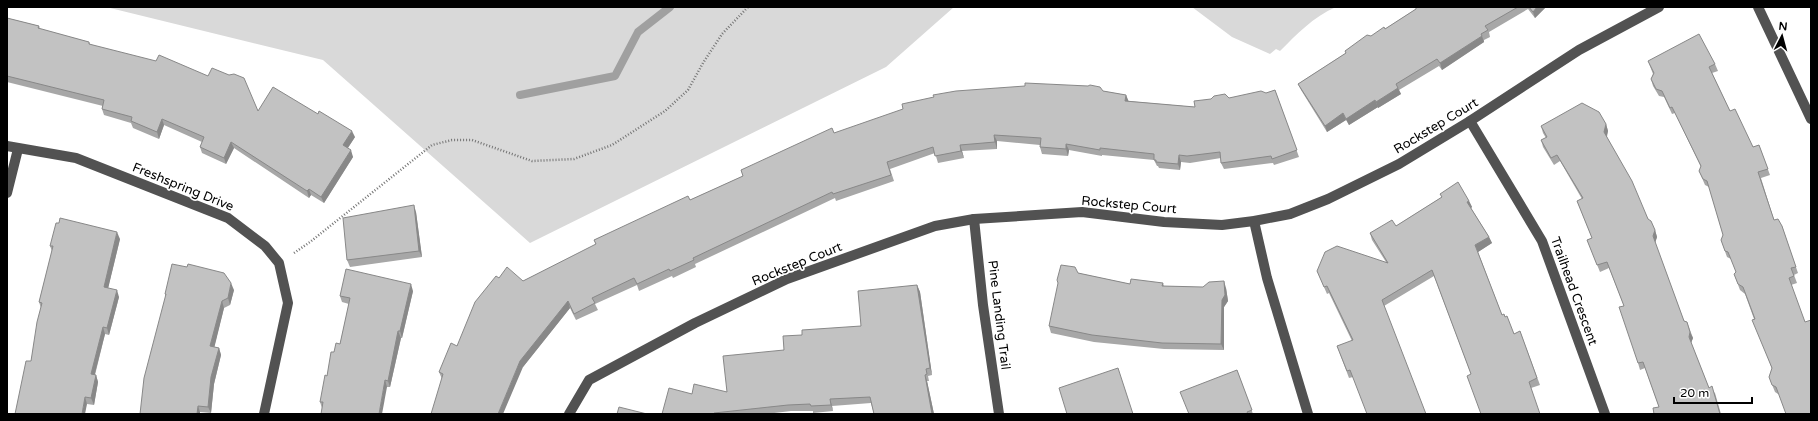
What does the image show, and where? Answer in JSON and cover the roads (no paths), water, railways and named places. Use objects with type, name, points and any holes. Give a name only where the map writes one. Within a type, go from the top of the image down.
[{"type":"street","name":"Rockstep Court","points":[[570,414],[589,380],[694,323],[786,279],[935,226],[974,219],[1082,212],[1164,222],[1222,226],[1290,214],[1328,199],[1399,164],[1470,121],[1579,50],[1659,7]]},
{"type":"street","points":[[1758,7],[1811,119]]},
{"type":"street","name":"Trailhead Crescent","points":[[1470,121],[1542,241],[1605,414]]},
{"type":"street","name":"Freshspring Drive","points":[[7,146],[76,158],[228,218],[265,246],[279,263],[288,303],[264,414]]},
{"type":"street","points":[[7,193],[18,149]]},
{"type":"street","name":"Pine Landing Trail","points":[[974,219],[983,305],[999,414]]},
{"type":"street","points":[[1254,221],[1267,278],[1308,414]]},
{"type":"waterway","points":[[520,95],[615,76],[638,32],[670,7]]}]
